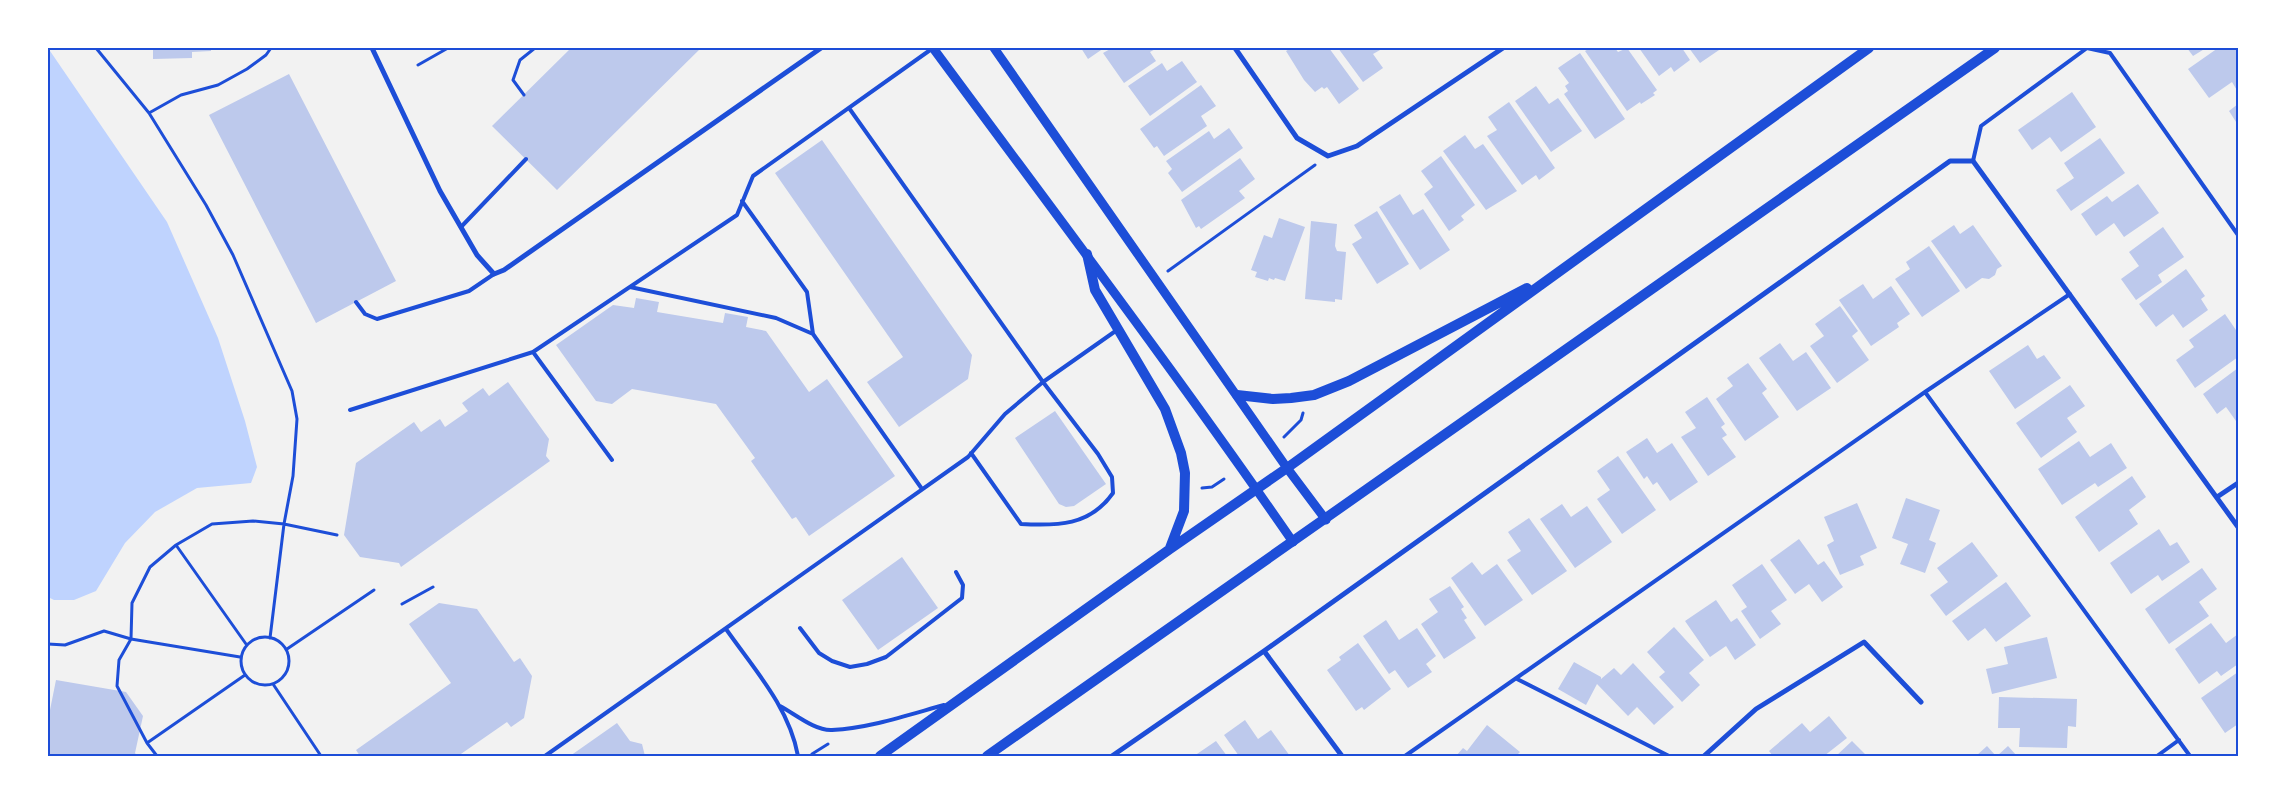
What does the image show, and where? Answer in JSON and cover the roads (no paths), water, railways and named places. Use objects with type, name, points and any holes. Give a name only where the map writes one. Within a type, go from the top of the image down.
[{"type":"main road","points":[[880,756],[952,703],[1287,468],[1869,48]]},
{"type":"main road","points":[[987,756],[1326,520],[1995,48]]},
{"type":"main road","points":[[1087,254],[1095,290],[1165,409],[1181,453],[1184,473],[1184,510],[1170,549]]},
{"type":"main road","points":[[1236,394],[1291,398],[1314,394],[1349,381],[1559,271]]},
{"type":"street","points":[[372,48],[440,191],[477,255],[494,274],[504,270],[821,48]]},
{"type":"street","points":[[933,48],[1087,254],[1293,542]]},
{"type":"street","points":[[994,48],[1287,468],[1326,520]]},
{"type":"street","points":[[1235,48],[1297,138],[1328,156],[1357,146],[1503,48]]},
{"type":"street","points":[[1112,756],[1264,651],[1950,161],[1972,161],[2238,527]]},
{"type":"street","points":[[2217,497],[2238,482]]},
{"type":"street","points":[[1704,756],[1756,709],[1864,642],[1921,702]]},
{"type":"street","points":[[1264,651],[1342,756]]},
{"type":"lane","points":[[350,410],[533,352],[737,215],[753,176],[933,48]]},
{"type":"lane","points":[[1972,161],[1981,126],[2086,48],[2110,52],[2238,236]]},
{"type":"lane","points":[[849,108],[1043,382],[1098,454],[1112,477],[1113,494],[1107,502],[1076,522],[1058,526],[1021,524],[971,453]]},
{"type":"lane","points":[[461,227],[526,159]]},
{"type":"lane","points":[[742,201],[806,292],[813,334],[922,490]]},
{"type":"lane","points":[[356,302],[365,314],[376,319],[469,290],[494,274]]},
{"type":"lane","points":[[630,287],[776,318],[813,334]]},
{"type":"lane","points":[[1405,756],[1925,392],[2070,294]]},
{"type":"lane","points":[[545,756],[922,490],[971,453],[1005,414],[1043,382],[1117,330]]},
{"type":"lane","points":[[533,352],[612,460]]},
{"type":"lane","points":[[1925,392],[2190,756]]},
{"type":"lane","points":[[800,628],[819,653],[832,660],[850,667],[867,664],[886,657],[962,598],[963,585],[956,572]]},
{"type":"lane","points":[[726,629],[780,706],[794,735],[798,756]]},
{"type":"lane","points":[[1517,679],[1669,756]]},
{"type":"lane","points":[[780,706],[814,725],[832,730],[854,728],[952,703]]},
{"type":"lane","points":[[2157,756],[2179,740]]},
{"type":"water","points":[[48,48],[167,222],[218,338],[245,421],[257,467],[251,483],[197,488],[155,512],[125,543],[96,591],[74,600],[54,600],[48,597]]}]
